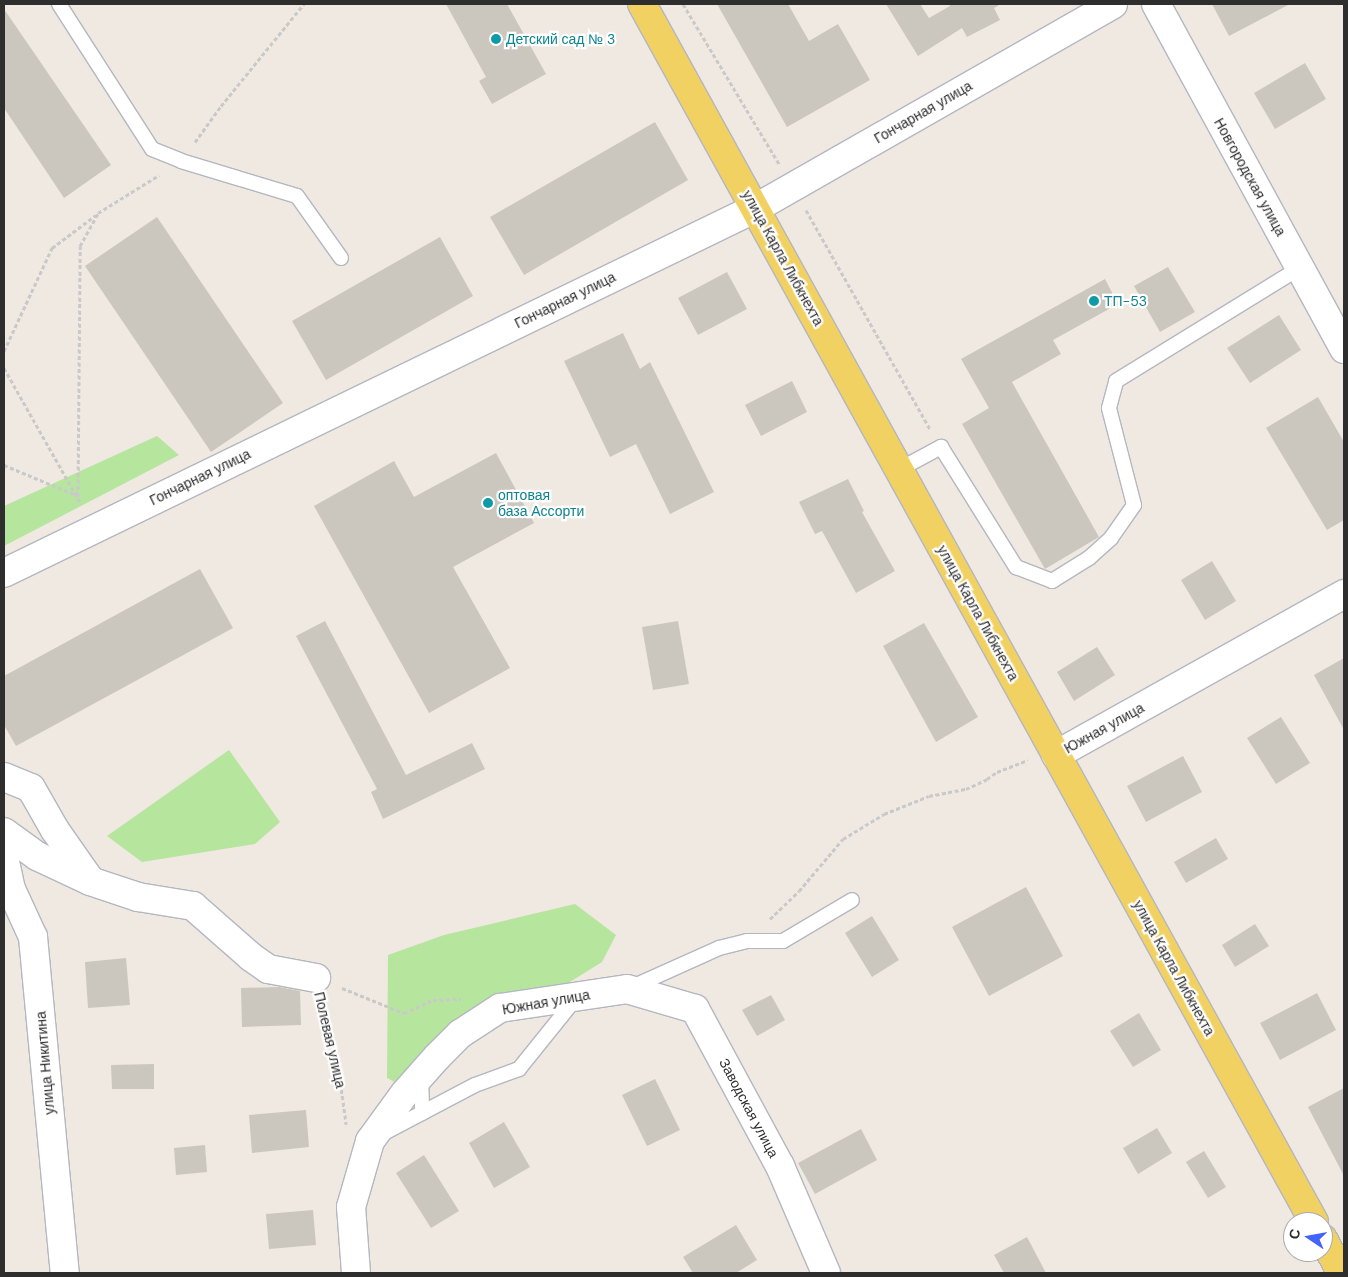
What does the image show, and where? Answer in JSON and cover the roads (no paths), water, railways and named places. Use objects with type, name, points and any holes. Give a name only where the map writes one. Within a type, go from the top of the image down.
[{"type":"main road","name":"улица Карла Либкнехта","points":[[642,4],[1308,1212]]},
{"type":"main road","points":[[1333,1257],[1342,1273]]},
{"type":"street","name":"Гончарная улица","points":[[4,573],[756,208],[1113,4]]},
{"type":"street","name":"Новгородская улица","points":[[1156,4],[1344,349]]},
{"type":"street","name":"Южная улица","points":[[1056,755],[1344,594]]},
{"type":"street","points":[[4,777],[31,788],[55,830],[90,881]]},
{"type":"street","name":"Полевая улица","points":[[4,832],[37,856],[90,881],[138,897],[193,906],[251,957],[268,969],[316,978]]},
{"type":"street","name":"улица Никитина","points":[[4,857],[12,889],[33,937],[65,1273]]},
{"type":"street","name":"Южная улица","points":[[356,1273],[351,1207],[358,1135],[460,1034],[500,1008],[627,989]]},
{"type":"street","name":"Заводская улица","points":[[627,989],[696,1009],[780,1166],[826,1273]]},
{"type":"lane","points":[[59,4],[152,149],[181,161],[297,196],[341,258]]},
{"type":"lane","points":[[900,469],[941,447],[1016,567],[1052,581],[1089,558],[1111,538],[1134,504],[1109,408],[1116,381],[1300,268]]},
{"type":"lane","name":"Южная улица","points":[[627,989],[719,948],[747,941],[783,941],[852,900]]},
{"type":"lane","points":[[358,1135],[422,1113],[475,1085],[519,1069],[578,996]]},
{"type":"lane","points":[[421,1074],[422,1113]]},
{"type":"place","name":"Детский сад № 3","points":[[496,39]]},
{"type":"place","name":"ТП-53","points":[[1094,301]]},
{"type":"place","name":"оптовая база Ассорти","points":[[488,503]]}]
